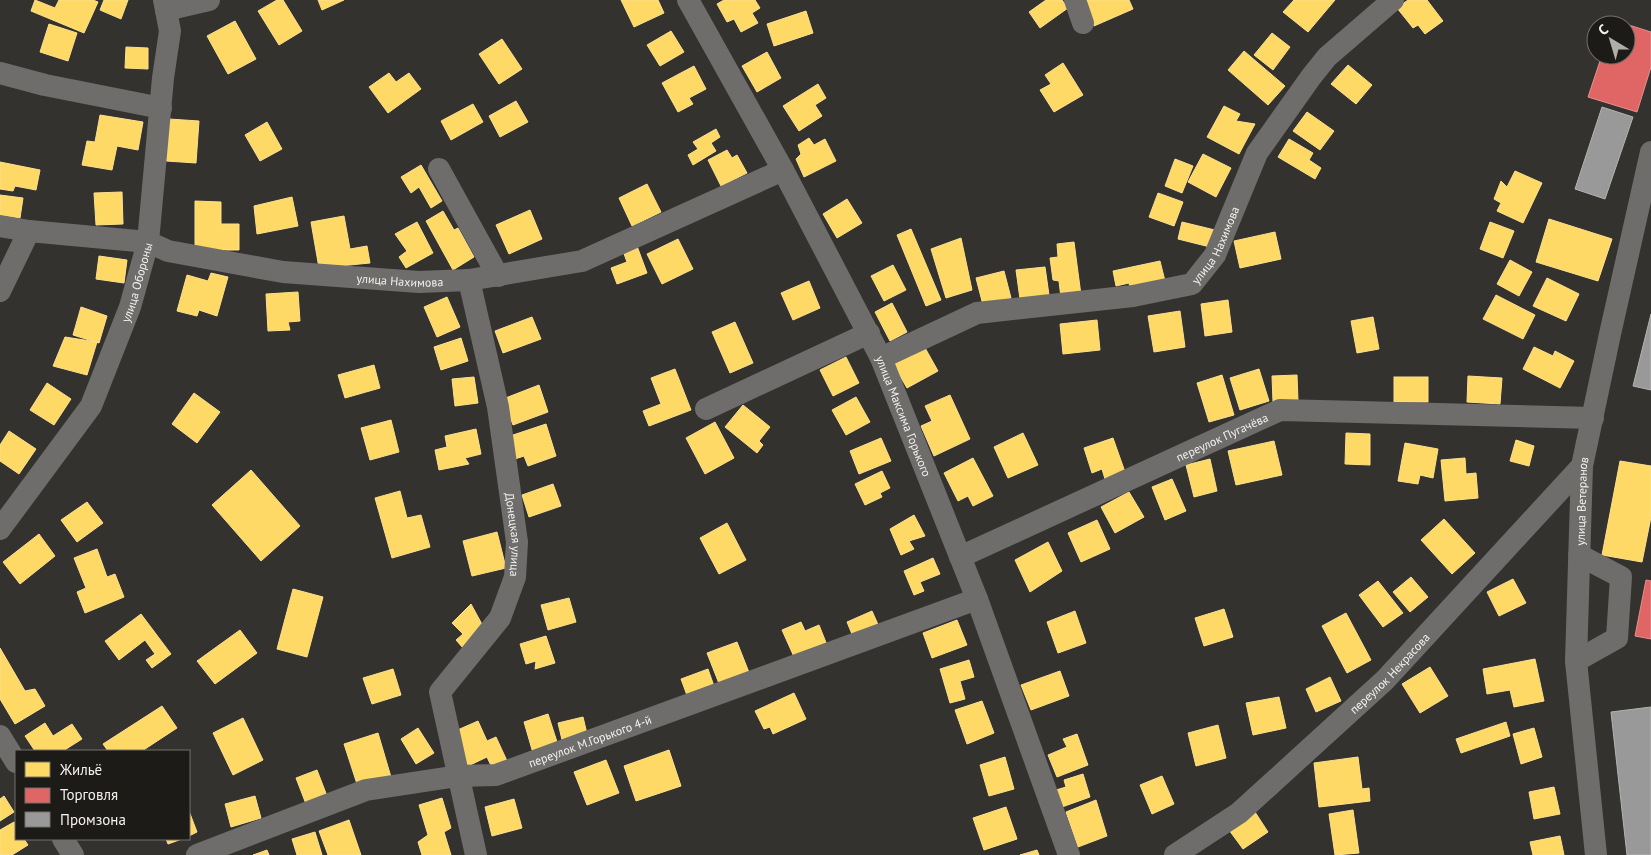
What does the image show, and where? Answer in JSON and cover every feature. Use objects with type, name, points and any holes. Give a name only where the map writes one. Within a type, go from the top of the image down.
[{"type":"street","points":[[165,5],[209,0]]},
{"type":"street","name":"улица Максима Горького","points":[[688,0],[783,170],[881,358],[977,599],[1069,855]]},
{"type":"street","points":[[1075,0],[1084,23]]},
{"type":"street","name":"улица Нахимова","points":[[881,358],[977,313],[1133,296],[1192,284],[1215,254],[1258,153],[1311,76],[1327,57],[1393,0]]},
{"type":"street","name":"улица Обороны","points":[[0,529],[91,406],[130,307],[148,242],[160,108],[170,31],[165,5]]},
{"type":"street","points":[[0,73],[45,85],[160,108]]},
{"type":"street","name":"улица Ветеранов","points":[[1596,855],[1576,661],[1582,466],[1651,152]]},
{"type":"street","points":[[439,169],[498,276]]},
{"type":"street","name":"улица Нахимова","points":[[0,226],[29,232],[148,242],[168,251],[283,272],[419,282],[468,280],[582,261],[783,170]]},
{"type":"street","points":[[0,292],[29,232]]},
{"type":"street","name":"Донецкая улица","points":[[468,280],[498,407],[517,542],[515,577],[500,618],[440,692],[476,855]]},
{"type":"street","points":[[706,409],[869,333]]},
{"type":"street","name":"переулок Пугачёва","points":[[960,557],[1280,410],[1593,418]]},
{"type":"street","name":"переулок Некрасова","points":[[1175,855],[1239,813],[1385,680],[1582,466]]},
{"type":"street","points":[[1576,661],[1617,638],[1621,577],[1579,555]]},
{"type":"street","name":"переулок М.Горького 4-й","points":[[197,855],[366,790],[458,776],[496,775],[977,599]]},
{"type":"street","points":[[0,736],[15,760]]},
{"type":"street","points":[[64,840],[73,855]]},
{"type":"building: Жильё","points":[[35,0],[55,8],[59,0],[93,0],[98,2],[84,33],[31,11]]},
{"type":"building: Жильё","points":[[104,0],[128,0],[121,19],[100,10]]},
{"type":"building: Жильё","points":[[277,0],[283,0],[302,31],[279,45],[258,11]]},
{"type":"building: Жильё","points":[[318,0],[344,0],[322,10]]},
{"type":"building: Жильё","points":[[621,0],[658,0],[664,13],[634,27]]},
{"type":"building: Жильё","points":[[724,0],[755,0],[760,8],[752,13],[758,23],[741,32],[734,19],[727,22],[717,4]]},
{"type":"building: Жильё","points":[[1046,0],[1062,0],[1068,8],[1040,28],[1029,12]]},
{"type":"building: Жильё","points":[[1083,0],[1129,0],[1133,9],[1094,26]]},
{"type":"building: Жильё","points":[[1294,0],[1335,0],[1308,32],[1283,12]]},
{"type":"building: Жильё","points":[[1408,0],[1427,0],[1443,21],[1425,34],[1418,25],[1413,28],[1397,8]]},
{"type":"building: Жильё","points":[[806,11],[813,33],[774,46],[767,24]]},
{"type":"building: Жильё","points":[[235,21],[256,59],[228,74],[207,36]]},
{"type":"building: Жильё","points":[[49,24],[77,33],[68,61],[40,52]]},
{"type":"building: Жильё","points":[[671,31],[684,52],[660,66],[647,45]]},
{"type":"building: Жильё","points":[[1272,33],[1290,47],[1273,70],[1254,55]]},
{"type":"building: Жильё","points":[[502,39],[522,69],[499,84],[479,54]]},
{"type":"building: Жильё","points":[[126,47],[148,48],[148,69],[125,68]]},
{"type":"building: Жильё","points":[[1244,51],[1285,86],[1268,105],[1228,70]]},
{"type":"building: Жильё","points":[[767,52],[781,78],[757,92],[742,66]]},
{"type":"building: Жильё","points":[[1063,63],[1083,95],[1054,112],[1040,90],[1051,84],[1045,75]]},
{"type":"building: Жильё","points":[[1348,65],[1372,85],[1356,104],[1331,84]]},
{"type":"building: Жильё","points":[[694,66],[706,89],[689,98],[693,104],[678,112],[662,83]]},
{"type":"building: Жильё","points":[[389,73],[396,82],[409,73],[421,89],[388,113],[369,87]]},
{"type":"building: Жильё","points":[[818,84],[826,98],[815,105],[822,116],[799,131],[783,106]]},
{"type":"building: Жильё","points":[[516,101],[528,122],[500,137],[489,116]]},
{"type":"building: Жильё","points":[[473,104],[483,122],[451,140],[441,121]]},
{"type":"building: Жильё","points":[[1224,106],[1240,114],[1236,121],[1255,124],[1239,154],[1207,137]]},
{"type":"building: Жильё","points":[[1307,112],[1334,131],[1320,150],[1293,131]]},
{"type":"building: Жильё","points":[[100,115],[143,122],[138,150],[117,146],[112,170],[82,165],[87,141],[95,142]]},
{"type":"building: Жильё","points":[[169,119],[199,121],[196,163],[166,161]]},
{"type":"building: Жильё","points":[[267,122],[282,149],[260,161],[245,135]]},
{"type":"building: Жильё","points":[[716,129],[720,137],[711,143],[716,151],[693,165],[688,155],[698,149],[693,142]]},
{"type":"building: Жильё","points":[[809,138],[814,145],[825,139],[836,161],[804,177],[796,159],[801,154],[798,145]]},
{"type":"building: Жильё","points":[[1289,139],[1313,153],[1309,160],[1321,168],[1315,179],[1278,157]]},
{"type":"building: Жильё","points":[[727,150],[732,158],[737,155],[747,173],[721,186],[708,160]]},
{"type":"building: Жильё","points":[[1203,154],[1231,168],[1216,197],[1188,182]]},
{"type":"building: Жильё","points":[[1175,159],[1193,166],[1182,193],[1165,186]]},
{"type":"building: Жильё","points":[[0,162],[40,170],[36,190],[15,186],[13,191],[0,189]]},
{"type":"building: Жильё","points":[[421,165],[442,201],[431,208],[419,187],[411,193],[401,177]]},
{"type":"building: Жильё","points":[[1515,171],[1542,183],[1523,223],[1497,211],[1501,203],[1494,199],[1501,181],[1507,187]]},
{"type":"building: Жильё","points":[[647,184],[661,212],[632,226],[619,198]]},
{"type":"building: Жильё","points":[[122,192],[123,224],[96,225],[94,193]]},
{"type":"building: Жильё","points":[[1158,193],[1183,202],[1174,226],[1149,217]]},
{"type":"building: Жильё","points":[[0,195],[23,198],[20,218],[0,215]]},
{"type":"building: Жильё","points":[[292,197],[298,226],[257,234],[254,206]]},
{"type":"building: Жильё","points":[[847,199],[862,223],[837,238],[823,214]]},
{"type":"building: Жильё","points":[[195,201],[221,202],[221,224],[239,224],[239,250],[195,250]]},
{"type":"building: Жильё","points":[[530,210],[542,239],[509,254],[496,225]]},
{"type":"building: Жильё","points":[[443,211],[454,230],[458,228],[474,257],[453,270],[426,221]]},
{"type":"building: Жильё","points":[[344,216],[350,249],[367,246],[370,263],[319,268],[311,222]]},
{"type":"building: Жильё","points":[[1549,219],[1612,239],[1598,281],[1536,262]]},
{"type":"building: Жильё","points":[[417,222],[433,253],[406,268],[399,257],[407,251],[395,234]]},
{"type":"building: Жильё","points":[[1182,222],[1219,231],[1214,248],[1178,239]]},
{"type":"building: Жильё","points":[[1490,222],[1514,231],[1503,258],[1480,249]]},
{"type":"building: Жильё","points":[[911,229],[941,300],[926,306],[897,235]]},
{"type":"building: Жильё","points":[[1275,232],[1281,259],[1240,268],[1234,241]]},
{"type":"building: Жильё","points":[[961,238],[972,290],[946,298],[931,249]]},
{"type":"building: Жильё","points":[[678,239],[693,269],[662,284],[647,254]]},
{"type":"building: Жильё","points":[[1074,242],[1081,295],[1061,298],[1059,281],[1053,280],[1050,258],[1058,257],[1057,244]]},
{"type":"building: Жильё","points":[[637,246],[647,273],[617,284],[611,268],[627,262],[623,251]]},
{"type":"building: Жильё","points":[[99,256],[127,260],[124,283],[96,279]]},
{"type":"building: Жильё","points":[[1510,260],[1532,272],[1519,296],[1497,284]]},
{"type":"building: Жильё","points":[[1160,261],[1166,285],[1131,293],[1129,283],[1116,286],[1113,271]]},
{"type":"building: Жильё","points":[[893,265],[906,290],[884,301],[871,276]]},
{"type":"building: Жильё","points":[[1045,267],[1049,295],[1020,299],[1016,270]]},
{"type":"building: Жильё","points":[[1004,271],[1011,298],[983,305],[976,278]]},
{"type":"building: Жильё","points":[[211,273],[228,277],[217,316],[199,310],[197,316],[177,311],[187,275],[208,281]]},
{"type":"building: Жильё","points":[[1547,278],[1579,294],[1566,321],[1533,306]]},
{"type":"building: Жильё","points":[[809,281],[820,308],[793,320],[781,293]]},
{"type":"building: Жильё","points":[[298,292],[300,321],[288,322],[290,330],[268,331],[266,294]]},
{"type":"building: Жильё","points":[[1496,295],[1535,315],[1523,339],[1483,319]]},
{"type":"building: Жильё","points":[[447,297],[460,327],[437,337],[424,307]]},
{"type":"building: Жильё","points":[[1228,300],[1232,332],[1205,336],[1201,304]]},
{"type":"building: Жильё","points":[[892,303],[907,332],[890,341],[875,312]]},
{"type":"building: Жильё","points":[[81,307],[107,316],[99,343],[73,335]]},
{"type":"building: Жильё","points":[[1180,311],[1185,347],[1154,352],[1148,316]]},
{"type":"building: Жильё","points":[[532,317],[541,339],[503,353],[495,331]]},
{"type":"building: Жильё","points":[[1373,317],[1379,349],[1357,353],[1351,321]]},
{"type":"building: Жильё","points":[[1097,320],[1100,350],[1063,354],[1060,324]]},
{"type":"building: Жильё","points":[[735,322],[753,363],[730,373],[712,332]]},
{"type":"building: Жильё","points":[[65,337],[97,342],[87,375],[53,366]]},
{"type":"building: Жильё","points":[[461,338],[468,361],[441,370],[434,347]]},
{"type":"building: Жильё","points":[[924,346],[938,371],[907,388],[893,364]]},
{"type":"building: Жильё","points":[[1534,347],[1553,356],[1555,351],[1574,361],[1560,388],[1523,369]]},
{"type":"building: Жильё","points":[[846,357],[859,383],[833,396],[820,370]]},
{"type":"building: Жильё","points":[[374,365],[380,388],[345,398],[338,375]]},
{"type":"building: Жильё","points":[[675,369],[691,410],[649,426],[643,411],[661,404],[651,378]]},
{"type":"building: Жильё","points":[[1259,369],[1269,401],[1240,410],[1230,378]]},
{"type":"building: Жильё","points":[[1222,375],[1234,415],[1209,422],[1197,383]]},
{"type":"building: Жильё","points":[[1297,375],[1298,401],[1273,402],[1272,376]]},
{"type":"building: Жильё","points":[[1468,376],[1502,378],[1500,404],[1467,402]]},
{"type":"building: Жильё","points":[[474,377],[478,403],[455,406],[452,379]]},
{"type":"building: Жильё","points":[[1394,377],[1428,377],[1428,402],[1394,402]]},
{"type":"building: Жильё","points":[[47,383],[71,399],[54,425],[30,410]]},
{"type":"building: Жильё","points":[[539,385],[548,412],[513,425],[503,399]]},
{"type":"building: Жильё","points":[[194,393],[220,412],[197,443],[172,424]]},
{"type":"building: Жильё","points":[[950,395],[970,439],[934,456],[921,426],[932,421],[925,406]]},
{"type":"building: Жильё","points":[[856,397],[870,422],[846,435],[832,410]]},
{"type":"building: Жильё","points":[[743,405],[770,427],[759,441],[763,445],[757,453],[725,427]]},
{"type":"building: Жильё","points":[[391,420],[399,452],[370,460],[361,428]]},
{"type":"building: Жильё","points":[[715,422],[734,458],[705,474],[686,438]]},
{"type":"building: Жильё","points":[[546,424],[556,456],[528,466],[524,456],[515,459],[507,437]]},
{"type":"building: Жильё","points":[[476,429],[481,454],[465,458],[469,464],[439,470],[435,450],[447,447],[445,436]]},
{"type":"building: Жильё","points":[[9,431],[36,449],[19,474],[0,461],[0,445]]},
{"type":"building: Жильё","points":[[1023,433],[1038,465],[1008,478],[994,447]]},
{"type":"building: Жильё","points":[[1346,433],[1370,434],[1370,465],[1345,464]]},
{"type":"building: Жильё","points":[[881,438],[891,461],[859,474],[850,451]]},
{"type":"building: Жильё","points":[[1113,438],[1125,472],[1105,479],[1102,469],[1092,473],[1084,448]]},
{"type":"building: Жильё","points":[[1516,440],[1534,446],[1529,466],[1510,461]]},
{"type":"building: Жильё","points":[[1274,441],[1282,475],[1236,485],[1228,451]]},
{"type":"building: Жильё","points":[[1405,443],[1438,449],[1433,478],[1420,475],[1418,484],[1398,481]]},
{"type":"building: Жильё","points":[[973,458],[993,496],[973,506],[968,496],[958,501],[944,473]]},
{"type":"building: Жильё","points":[[1465,458],[1466,474],[1476,473],[1478,498],[1445,501],[1441,460]]},
{"type":"building: Жильё","points":[[1210,459],[1217,491],[1194,497],[1186,465]]},
{"type":"building: Жильё","points":[[1620,461],[1651,466],[1651,517],[1642,562],[1602,555]]},
{"type":"building: Жильё","points":[[251,470],[300,526],[261,561],[212,505]]},
{"type":"building: Жильё","points":[[882,471],[890,488],[880,493],[882,497],[865,505],[855,484]]},
{"type":"building: Жильё","points":[[1172,479],[1186,511],[1165,520],[1152,487]]},
{"type":"building: Жильё","points":[[553,484],[561,506],[529,517],[522,495]]},
{"type":"building: Жильё","points":[[400,491],[407,518],[421,515],[430,547],[392,558],[375,498]]},
{"type":"building: Жильё","points":[[1129,492],[1144,517],[1115,533],[1101,507]]},
{"type":"building: Жильё","points":[[87,502],[103,523],[77,542],[61,520]]},
{"type":"building: Жильё","points":[[914,515],[925,536],[909,541],[914,549],[901,555],[890,529]]},
{"type":"building: Жильё","points":[[1444,519],[1475,553],[1452,574],[1421,540]]},
{"type":"building: Жильё","points":[[1097,520],[1110,549],[1081,562],[1068,533]]},
{"type":"building: Жильё","points":[[727,523],[746,560],[719,574],[700,538]]},
{"type":"building: Жильё","points":[[497,532],[506,568],[472,576],[463,541]]},
{"type":"building: Жильё","points":[[39,534],[55,556],[20,584],[3,562]]},
{"type":"building: Жильё","points":[[1048,542],[1062,571],[1030,592],[1015,560]]},
{"type":"building: Жильё","points":[[97,549],[107,577],[115,574],[124,597],[85,613],[77,592],[86,588],[74,558]]},
{"type":"building: Жильё","points":[[933,558],[940,574],[920,582],[924,591],[914,595],[904,571]]},
{"type":"building: Жильё","points":[[1411,577],[1428,597],[1410,612],[1393,592]]},
{"type":"building: Жильё","points":[[1513,579],[1526,603],[1499,616],[1487,592]]},
{"type":"building: Жильё","points":[[1378,581],[1403,613],[1383,627],[1359,595]]},
{"type":"building: Жильё","points":[[293,589],[323,597],[307,657],[277,649]]},
{"type":"building: Жильё","points":[[569,598],[576,622],[548,630],[541,605]]},
{"type":"building: Жильё","points":[[471,604],[484,628],[463,648],[456,640],[463,634],[452,623]]},
{"type":"building: Жильё","points":[[1224,609],[1233,637],[1204,646],[1195,618]]},
{"type":"building: Жильё","points":[[872,611],[880,629],[854,639],[847,622]]},
{"type":"building: Жильё","points":[[1075,611],[1086,643],[1058,653],[1047,622]]},
{"type":"building: Жильё","points":[[1346,613],[1371,660],[1347,673],[1322,626]]},
{"type":"building: Жильё","points":[[141,614],[171,654],[152,668],[146,660],[155,654],[145,640],[119,660],[105,641]]},
{"type":"building: Жильё","points":[[957,620],[967,645],[932,658],[923,633]]},
{"type":"building: Жильё","points":[[801,622],[805,631],[819,625],[827,645],[795,659],[782,630]]},
{"type":"building: Жильё","points":[[240,630],[257,653],[215,684],[197,661]]},
{"type":"building: Жильё","points":[[546,636],[555,663],[535,669],[536,661],[526,664],[520,644]]},
{"type":"building: Жильё","points":[[737,642],[750,675],[720,686],[707,653]]},
{"type":"building: Жильё","points":[[0,648],[25,691],[35,689],[45,706],[15,724],[0,699]]},
{"type":"building: Жильё","points":[[1535,659],[1544,701],[1514,707],[1510,690],[1487,694],[1483,669]]},
{"type":"building: Жильё","points":[[969,660],[974,677],[960,681],[965,699],[950,703],[940,669]]},
{"type":"building: Жильё","points":[[1430,667],[1448,696],[1420,713],[1402,684]]},
{"type":"building: Жильё","points":[[393,669],[401,695],[372,704],[363,678]]},
{"type":"building: Жильё","points":[[708,669],[715,689],[688,698],[681,679]]},
{"type":"building: Жильё","points":[[1060,671],[1069,696],[1031,710],[1021,685]]},
{"type":"building: Жильё","points":[[1330,677],[1341,701],[1316,712],[1306,689]]},
{"type":"building: Жильё","points":[[794,693],[806,719],[773,734],[770,727],[764,729],[755,711]]},
{"type":"building: Жильё","points":[[1279,697],[1286,728],[1253,735],[1246,703]]},
{"type":"building: Жильё","points":[[982,701],[994,733],[967,744],[955,710]]},
{"type":"building: Жильё","points":[[162,706],[177,728],[144,750],[107,750],[103,744]]},
{"type":"building: Жильё","points":[[548,714],[558,745],[533,753],[524,722]]},
{"type":"building: Жильё","points":[[583,717],[588,738],[563,744],[558,723]]},
{"type":"building: Жильё","points":[[243,718],[263,760],[233,775],[213,733]]},
{"type":"building: Жильё","points":[[478,721],[487,741],[496,737],[508,763],[493,770],[487,757],[468,766],[453,732]]},
{"type":"building: Жильё","points":[[1506,722],[1510,736],[1461,753],[1456,739]]},
{"type":"building: Жильё","points":[[45,723],[53,736],[72,724],[82,739],[65,750],[34,750],[25,736]]},
{"type":"building: Жильё","points":[[1218,725],[1226,758],[1196,766],[1188,733]]},
{"type":"building: Жильё","points":[[418,728],[434,753],[416,764],[401,739]]},
{"type":"building: Жильё","points":[[1534,728],[1542,757],[1521,764],[1513,734]]},
{"type":"building: Жильё","points":[[378,733],[391,777],[358,787],[344,744]]},
{"type":"building: Жильё","points":[[1077,734],[1088,765],[1057,777],[1048,755],[1067,747],[1063,739]]},
{"type":"building: Жильё","points":[[669,750],[681,786],[636,801],[624,766]]},
{"type":"building: Жильё","points":[[1005,757],[1014,789],[989,796],[980,765]]},
{"type":"building: Жильё","points":[[1358,757],[1362,789],[1369,788],[1370,801],[1319,807],[1314,763]]},
{"type":"building: Жильё","points":[[606,760],[619,793],[587,805],[574,772]]},
{"type":"building: Жильё","points":[[317,770],[327,796],[306,804],[296,778]]},
{"type":"building: Жильё","points":[[1083,774],[1090,797],[1062,807],[1056,790],[1066,787],[1064,780]]},
{"type":"building: Жильё","points":[[1162,776],[1174,804],[1152,814],[1140,785]]},
{"type":"building: Жильё","points":[[1554,787],[1560,814],[1534,819],[1529,792]]},
{"type":"building: Жильё","points":[[4,796],[14,812],[0,821],[0,799]]},
{"type":"building: Жильё","points":[[255,796],[261,818],[231,827],[225,804]]},
{"type":"building: Жильё","points":[[442,798],[451,828],[444,832],[451,855],[422,855],[418,842],[428,835],[419,805]]},
{"type":"building: Жильё","points":[[514,799],[522,828],[492,836],[485,807]]},
{"type":"building: Жильё","points":[[1096,800],[1107,836],[1078,847],[1066,812]]},
{"type":"building: Жильё","points":[[1006,807],[1017,839],[984,850],[973,818]]},
{"type":"building: Жильё","points":[[1353,810],[1359,853],[1335,855],[1329,814]]},
{"type":"building: Жильё","points":[[1255,812],[1268,832],[1243,849],[1229,830]]},
{"type":"building: Жильё","points":[[190,814],[197,832],[190,836]]},
{"type":"building: Жильё","points":[[349,820],[361,855],[328,855],[319,831]]},
{"type":"building: Жильё","points":[[14,822],[15,840],[25,840],[28,845],[12,855],[0,855],[0,830]]},
{"type":"building: Жильё","points":[[315,832],[322,855],[297,855],[292,839]]},
{"type":"building: Жильё","points":[[1560,836],[1564,855],[1533,855],[1530,842]]},
{"type":"building: Жильё","points":[[166,840],[179,840],[168,844]]},
{"type":"building: Жильё","points":[[267,850],[269,855],[253,855]]},
{"type":"building: Жильё","points":[[1037,850],[1039,855],[1020,855]]},
{"type":"building: Торговля","points":[[1636,27],[1651,32],[1651,67],[1637,112],[1588,97],[1599,65],[1636,65]]},
{"type":"building: Торговля","points":[[1646,580],[1651,581],[1651,639],[1635,636]]},
{"type":"building: Промзона","points":[[1602,107],[1633,117],[1605,199],[1575,189]]},
{"type":"building: Промзона","points":[[1651,314],[1651,390],[1633,386]]},
{"type":"building: Промзона","points":[[1651,707],[1651,855],[1627,855],[1611,712]]}]
